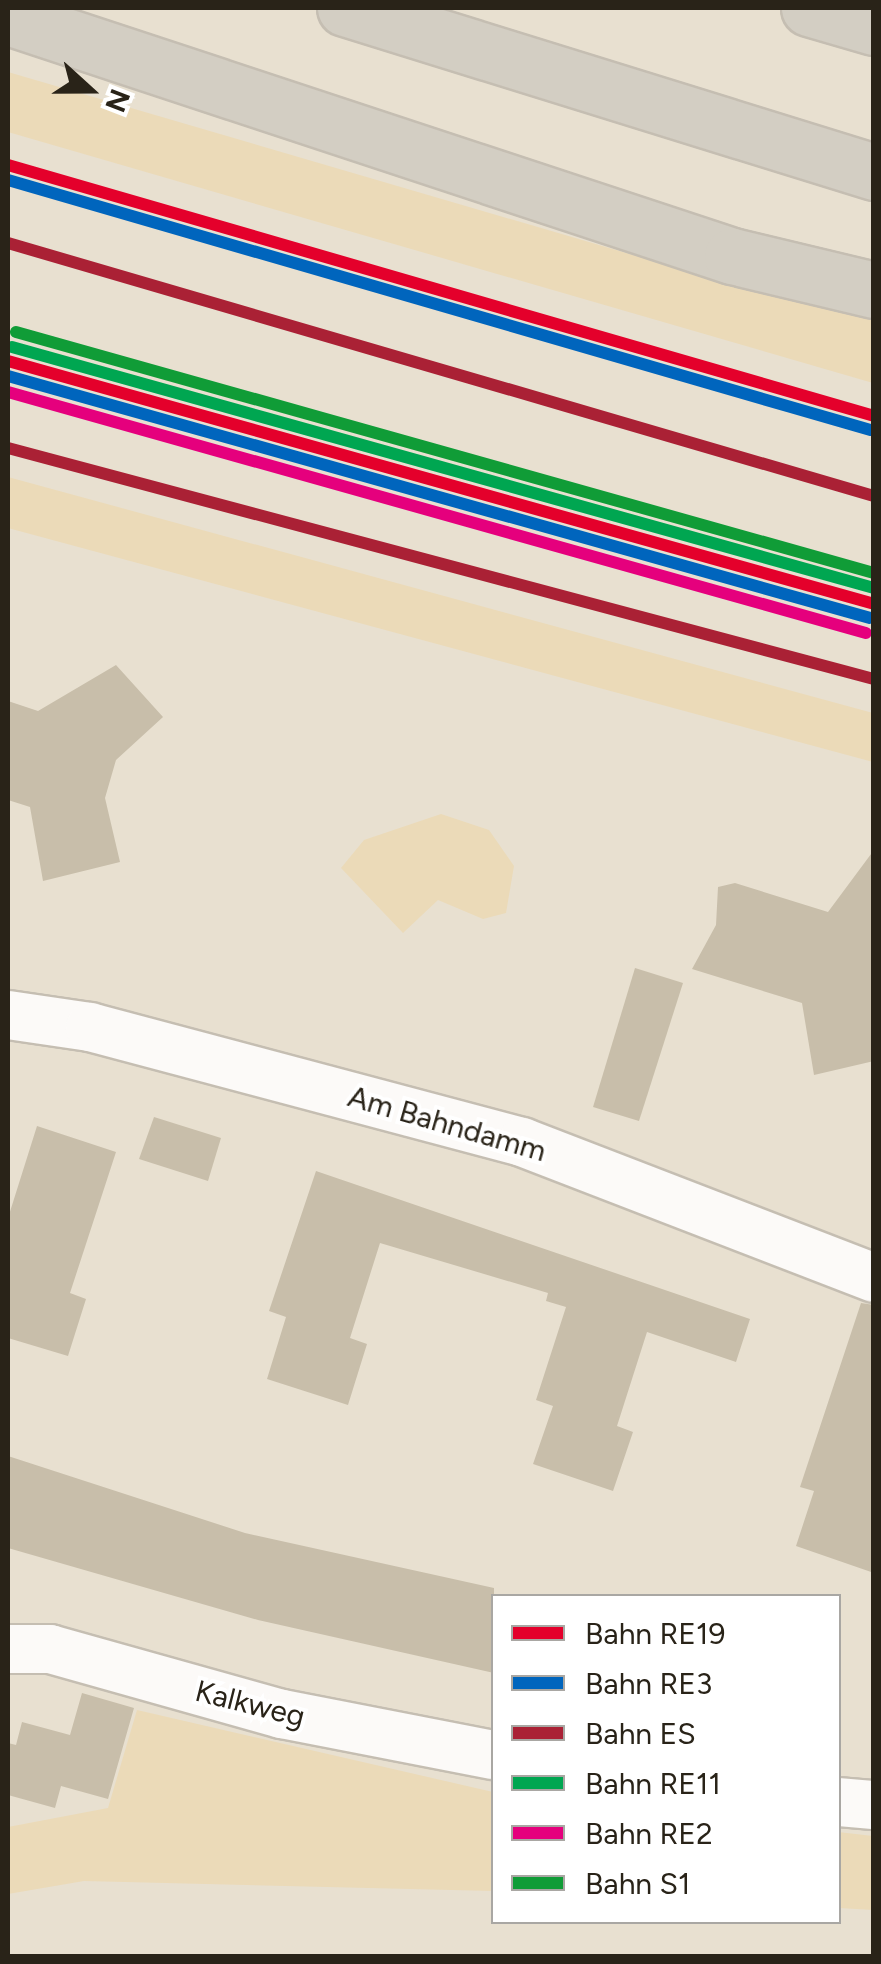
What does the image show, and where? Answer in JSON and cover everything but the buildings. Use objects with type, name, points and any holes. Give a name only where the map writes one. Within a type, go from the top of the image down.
[{"type":"highway","points":[[345,8],[874,172]]},
{"type":"highway","points":[[809,8],[874,28]]},
{"type":"highway","points":[[8,17],[296,105],[732,256],[874,290]]},
{"type":"street","name":"Am Bahndamm","points":[[8,1015],[90,1028],[522,1142],[874,1278]]},
{"type":"street","name":"Kalkweg","points":[[8,1649],[50,1649],[282,1714],[491,1754]]},
{"type":"street","points":[[841,1802],[874,1806]]},
{"type":"shaded area","points":[[8,72],[722,281],[873,314],[873,383],[8,132]]},
{"type":"shaded area","points":[[8,477],[873,713],[873,762],[8,528]]},
{"type":"shaded area","points":[[441,814],[489,830],[514,866],[506,913],[483,919],[438,900],[403,933],[341,868],[364,840]]},
{"type":"shaded area","points":[[137,1710],[491,1792],[491,1891],[84,1881],[8,1894],[8,1827],[108,1808]]},
{"type":"shaded area","points":[[841,1832],[873,1836],[873,1910],[841,1908]]},
{"type":"rail line","name":"RE19","points":[[8,165],[874,416]]},
{"type":"rail line","name":"RE3","points":[[8,180],[870,430]]},
{"type":"rail line","name":"ES","points":[[8,243],[874,496]]},
{"type":"rail line","name":"S1","points":[[16,332],[874,573]]},
{"type":"rail line","name":"RE11","points":[[12,347],[874,588]]},
{"type":"rail line","name":"RE19","points":[[8,361],[874,604]]},
{"type":"rail line","name":"RE3","points":[[8,376],[870,618]]},
{"type":"rail line","name":"RE2","points":[[8,392],[866,633]]},
{"type":"rail line","name":"ES","points":[[8,448],[874,679]]}]
